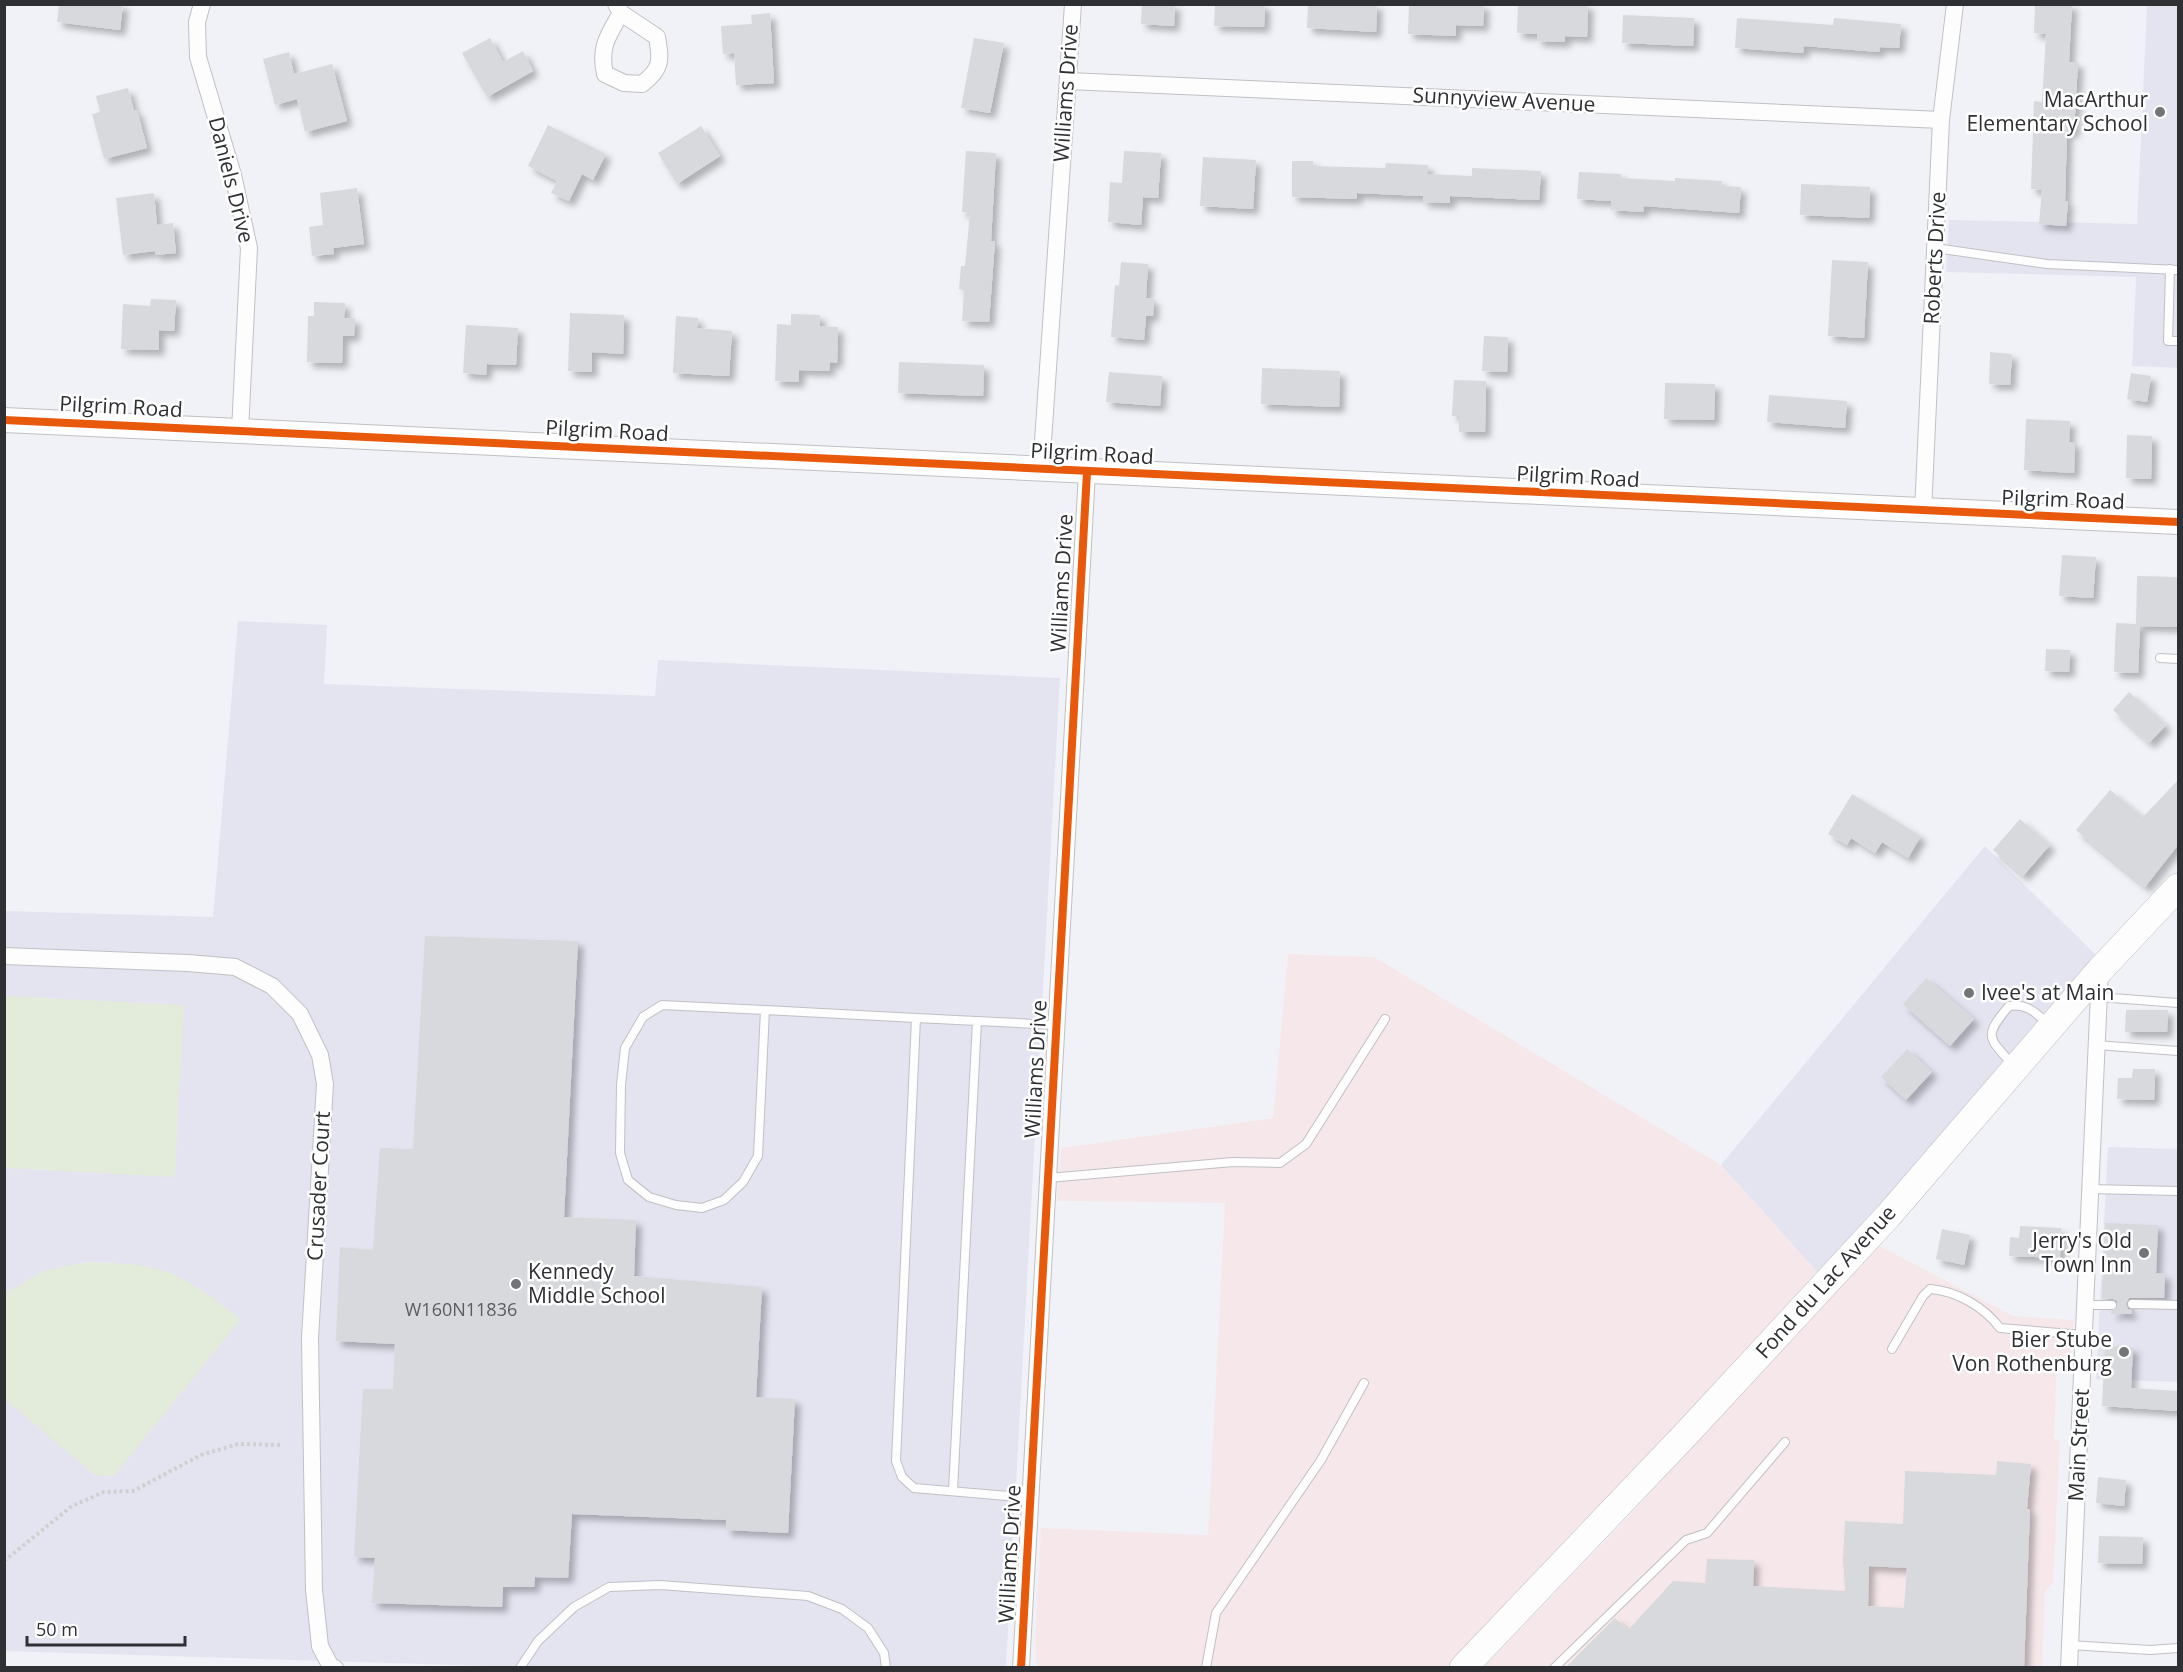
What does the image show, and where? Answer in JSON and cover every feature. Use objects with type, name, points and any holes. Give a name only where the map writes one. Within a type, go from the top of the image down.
[{"type":"main road","name":"Fond du Lac Avenue","points":[[1463,1668],[1688,1433],[1856,1250],[2100,970],[2178,887]]},
{"type":"street","name":"Daniels Drive","points":[[202,4],[197,21],[198,57],[233,175],[249,248],[240,431]]},
{"type":"street","name":"Williams Drive","points":[[1041,470],[1073,4]]},
{"type":"street","name":"Roberts Drive","points":[[1923,512],[1941,120],[1955,4]]},
{"type":"street","name":"Sunnyview Avenue","points":[[1068,81],[1941,120]]},
{"type":"street","name":"Pilgrim Road","points":[[4,420],[1923,512],[2178,522]]},
{"type":"street","name":"Williams Drive","points":[[1022,1668],[1087,472]]},
{"type":"street","name":"Crusader Court","points":[[4,957],[188,963],[235,967],[272,986],[300,1014],[321,1055],[325,1084],[310,1338],[314,1590],[320,1646],[331,1667],[335,1668]]},
{"type":"street","name":"Main Street","points":[[2069,1668],[2100,970]]},
{"type":"lane","points":[[1935,248],[2047,264],[2174,269],[2168,341],[2178,341]]},
{"type":"lane","points":[[2160,658],[2178,659]]},
{"type":"lane","points":[[2099,997],[2178,1003]]},
{"type":"lane","points":[[765,1010],[758,1156],[743,1182],[724,1200],[702,1208],[676,1205],[649,1197],[628,1180],[620,1153],[621,1085],[625,1048],[643,1017],[662,1005],[765,1010],[1056,1025]]},
{"type":"lane","points":[[2016,1068],[1994,1043],[1990,1035],[1993,1025],[2009,1006],[2018,1005],[2029,1007],[2051,1026]]},
{"type":"lane","points":[[916,1018],[896,1461],[902,1478],[914,1488],[1031,1498]]},
{"type":"lane","points":[[1048,1178],[1233,1162],[1280,1163],[1306,1144],[1385,1019]]},
{"type":"lane","points":[[953,1491],[977,1021]]},
{"type":"lane","points":[[2097,1045],[2178,1051]]},
{"type":"lane","points":[[2090,1189],[2178,1191]]},
{"type":"lane","points":[[1892,1349],[1923,1296],[1930,1289],[1942,1290],[1962,1298],[1992,1316],[2000,1328],[2084,1335]]},
{"type":"lane","points":[[2132,1304],[2178,1305]]},
{"type":"lane","points":[[2085,1305],[2112,1305]]},
{"type":"lane","points":[[1206,1668],[1216,1613],[1322,1460],[1364,1383]]},
{"type":"lane","points":[[1554,1668],[1686,1540],[1707,1533],[1785,1442]]},
{"type":"lane","points":[[520,1668],[538,1641],[574,1607],[609,1587],[660,1585],[808,1596],[842,1609],[868,1628],[884,1653],[886,1668]]},
{"type":"lane","points":[[2070,1645],[2150,1650],[2178,1648]]},
{"type":"path","points":[[4,1561],[72,1506],[104,1492],[133,1491],[201,1455],[238,1444],[281,1445]]},
{"type":"shaded area","name":"MacArthur Elementary School","points":[[2147,5],[2178,5],[2178,368],[2132,366],[2136,277],[1946,272],[1949,220],[2137,224]]},
{"type":"shaded area","name":"Kennedy Middle School","points":[[238,621],[327,625],[324,684],[655,696],[658,660],[1060,678],[1006,1667],[521,1667],[5,1651],[5,911],[213,917]]},
{"type":"shaded area","points":[[1985,846],[2097,956],[1819,1274],[1721,1165]]},
{"type":"shaded area","points":[[1288,954],[1374,957],[1721,1165],[1819,1274],[1448,1667],[1039,1668],[1036,1661],[1035,1638],[1041,1528],[1208,1535],[1225,1203],[1057,1201],[1061,1148],[1273,1118]]},
{"type":"shaded area","points":[[2108,1147],[2178,1149],[2178,1382],[2096,1379]]},
{"type":"shaded area","points":[[1876,1244],[2013,1316],[2074,1320],[2071,1354],[2057,1358],[2054,1438],[2060,1442],[2053,1583],[2045,1592],[2042,1667],[1483,1668],[1627,1518]]},
{"type":"green space","points":[[4,996],[184,1005],[175,1177],[5,1168]]},
{"type":"green space","points":[[87,1262],[132,1264],[165,1271],[192,1284],[241,1319],[114,1476],[94,1475],[5,1399],[5,1293],[44,1271]]},
{"type":"building","points":[[59,4],[123,4],[120,30],[57,22]]},
{"type":"building","points":[[1142,4],[1175,4],[1174,26],[1141,24]]},
{"type":"building","points":[[1215,4],[1265,4],[1264,27],[1214,26]]},
{"type":"building","points":[[1308,4],[1377,4],[1376,32],[1307,28]]},
{"type":"building","points":[[1409,4],[1484,4],[1483,26],[1456,25],[1456,36],[1408,34]]},
{"type":"building","points":[[1518,4],[1588,4],[1587,37],[1565,36],[1565,42],[1537,41],[1537,34],[1517,33]]},
{"type":"building","points":[[2043,4],[2072,4],[2069,62],[2078,62],[2074,132],[2067,132],[2066,226],[2039,224],[2042,190],[2031,189],[2034,101],[2042,102],[2046,34],[2034,33],[2035,6],[2043,6]]},
{"type":"building","points":[[770,13],[774,83],[736,85],[734,53],[723,54],[721,26],[752,24],[751,15]]},
{"type":"building","points":[[1623,15],[1694,18],[1693,46],[1622,43]]},
{"type":"building","points":[[1737,18],[1833,25],[1834,18],[1901,24],[1899,48],[1880,47],[1879,52],[1804,46],[1803,53],[1735,48]]},
{"type":"building","points":[[490,38],[503,62],[523,51],[533,71],[487,97],[462,53]]},
{"type":"building","points":[[974,38],[1004,43],[990,113],[961,108]]},
{"type":"building","points":[[289,52],[294,74],[332,64],[347,121],[305,132],[297,99],[275,105],[263,59]]},
{"type":"building","points":[[128,88],[134,111],[137,110],[147,148],[104,159],[92,114],[100,112],[96,96]]},
{"type":"building","points":[[548,125],[606,154],[593,180],[582,174],[569,201],[551,193],[557,181],[528,166]]},
{"type":"building","points":[[701,126],[720,156],[677,184],[658,153]]},
{"type":"building","points":[[966,151],[996,153],[991,241],[995,241],[989,322],[962,321],[964,290],[959,289],[961,266],[965,266],[970,213],[962,212]]},
{"type":"building","points":[[1124,151],[1161,153],[1158,198],[1143,197],[1141,225],[1108,222],[1110,182],[1122,183]]},
{"type":"building","points":[[1203,157],[1256,160],[1253,209],[1200,206]]},
{"type":"building","points":[[1292,161],[1313,161],[1313,166],[1385,168],[1386,163],[1428,165],[1428,174],[1472,176],[1472,168],[1541,171],[1539,200],[1450,196],[1450,203],[1423,202],[1423,196],[1357,193],[1357,199],[1292,197]]},
{"type":"building","points":[[1579,172],[1621,174],[1621,178],[1722,181],[1721,186],[1741,187],[1739,213],[1644,206],[1643,212],[1611,210],[1611,201],[1577,199]]},
{"type":"building","points":[[1801,184],[1870,187],[1869,218],[1800,215]]},
{"type":"building","points":[[357,188],[364,244],[333,248],[334,254],[312,256],[309,227],[323,225],[320,193]]},
{"type":"building","points":[[154,193],[157,225],[173,223],[176,253],[155,255],[155,251],[123,255],[116,198]]},
{"type":"building","points":[[1832,260],[1868,262],[1864,338],[1828,336]]},
{"type":"building","points":[[1121,262],[1148,264],[1146,298],[1154,299],[1153,316],[1146,316],[1144,340],[1111,337],[1115,285],[1119,286]]},
{"type":"building","points":[[151,299],[176,300],[174,331],[159,330],[159,350],[121,349],[123,304],[150,306]]},
{"type":"building","points":[[314,302],[345,303],[344,318],[355,318],[354,336],[343,336],[342,363],[307,362],[308,316],[314,316]]},
{"type":"building","points":[[570,313],[624,315],[623,354],[592,352],[592,372],[568,371]]},
{"type":"building","points":[[791,314],[820,315],[820,326],[838,327],[837,363],[830,362],[829,371],[799,370],[799,382],[775,381],[777,324],[791,325]]},
{"type":"building","points":[[676,316],[698,318],[697,328],[732,331],[729,376],[673,373]]},
{"type":"building","points":[[466,325],[518,328],[516,365],[487,364],[486,375],[463,373]]},
{"type":"building","points":[[1484,336],[1508,337],[1507,372],[1482,371]]},
{"type":"building","points":[[1990,352],[2012,354],[2010,385],[1989,384]]},
{"type":"building","points":[[899,362],[984,365],[983,396],[898,393]]},
{"type":"building","points":[[1262,368],[1340,371],[1339,407],[1261,404]]},
{"type":"building","points":[[1109,372],[1162,376],[1160,406],[1106,402]]},
{"type":"building","points":[[2131,373],[2151,376],[2147,402],[2127,399]]},
{"type":"building","points":[[1454,380],[1486,381],[1485,432],[1459,432],[1459,416],[1452,416]]},
{"type":"building","points":[[1665,383],[1715,384],[1714,420],[1664,419]]},
{"type":"building","points":[[1769,395],[1847,401],[1845,428],[1767,422]]},
{"type":"building","points":[[2026,419],[2070,421],[2069,442],[2075,442],[2074,473],[2024,470]]},
{"type":"building","points":[[2127,435],[2152,436],[2151,479],[2126,478]]},
{"type":"building","points":[[2062,555],[2096,557],[2093,598],[2059,596]]},
{"type":"building","points":[[2137,576],[2178,577],[2178,627],[2140,626],[2138,673],[2114,672],[2116,623],[2136,624]]},
{"type":"building","points":[[2046,649],[2070,650],[2069,672],[2045,671]]},
{"type":"building","points":[[2129,692],[2166,725],[2149,743],[2113,710]]},
{"type":"building","points":[[2178,780],[2178,845],[2145,887],[2076,830],[2110,790],[2143,817]]},
{"type":"building","points":[[1852,794],[1921,836],[1908,858],[1882,842],[1875,853],[1851,838],[1847,845],[1828,834]]},
{"type":"building","points":[[2020,819],[2050,845],[2023,876],[1993,850]]},
{"type":"building","points":[[425,936],[578,941],[564,1217],[636,1220],[634,1276],[762,1287],[756,1397],[795,1399],[788,1533],[726,1530],[726,1520],[572,1514],[568,1578],[535,1577],[534,1587],[503,1587],[502,1607],[372,1603],[375,1558],[354,1557],[363,1389],[393,1389],[395,1344],[336,1341],[340,1247],[373,1250],[380,1148],[413,1149]]},
{"type":"building","points":[[1926,978],[1974,1019],[1950,1046],[1903,1004]]},
{"type":"building","points":[[2126,1010],[2168,1010],[2167,1032],[2125,1032]]},
{"type":"building","points":[[1907,1049],[1932,1072],[1906,1100],[1881,1077]]},
{"type":"building","points":[[2133,1069],[2155,1069],[2154,1100],[2117,1099],[2118,1078],[2132,1078]]},
{"type":"building","points":[[2105,1223],[2158,1225],[2156,1273],[2165,1274],[2164,1298],[2129,1298],[2126,1304],[2128,1309],[2132,1310],[2132,1314],[2111,1314],[2111,1311],[2118,1308],[2117,1301],[2102,1299]]},
{"type":"building","points":[[2020,1226],[2061,1228],[2060,1258],[2009,1256],[2010,1237],[2019,1238]]},
{"type":"building","points":[[1942,1229],[1970,1235],[1964,1265],[1936,1259]]},
{"type":"building","points":[[2105,1346],[2133,1347],[2131,1388],[2178,1391],[2178,1411],[2102,1406]]},
{"type":"building","points":[[1997,1461],[2031,1464],[2027,1509],[2030,1509],[2024,1668],[1565,1668],[1615,1618],[1628,1630],[1673,1581],[1705,1583],[1707,1559],[1754,1560],[1753,1586],[1845,1591],[1843,1559],[1845,1521],[1903,1524],[1905,1471],[1996,1475]],"holes":[[[1869,1566],[1907,1568],[1904,1608],[1868,1606]]]},
{"type":"building","points":[[2098,1477],[2126,1480],[2124,1506],[2096,1503]]},
{"type":"building","points":[[2099,1536],[2143,1537],[2142,1564],[2098,1563]]},
{"type":"cycle path","points":[[4,420],[2178,522]]},
{"type":"cycle path","points":[[1021,1668],[1087,472]]},
{"type":"place","name":"MacArthur Elementary School","points":[[2160,112]]},
{"type":"place","name":"Ivee's at Main","points":[[1969,993]]},
{"type":"place","name":"Jerry's Old Town Inn","points":[[2144,1253]]},
{"type":"place","name":"Kennedy Middle School","points":[[516,1284]]},
{"type":"place","name":"Bier Stube Von Rothenburg","points":[[2124,1352]]}]
